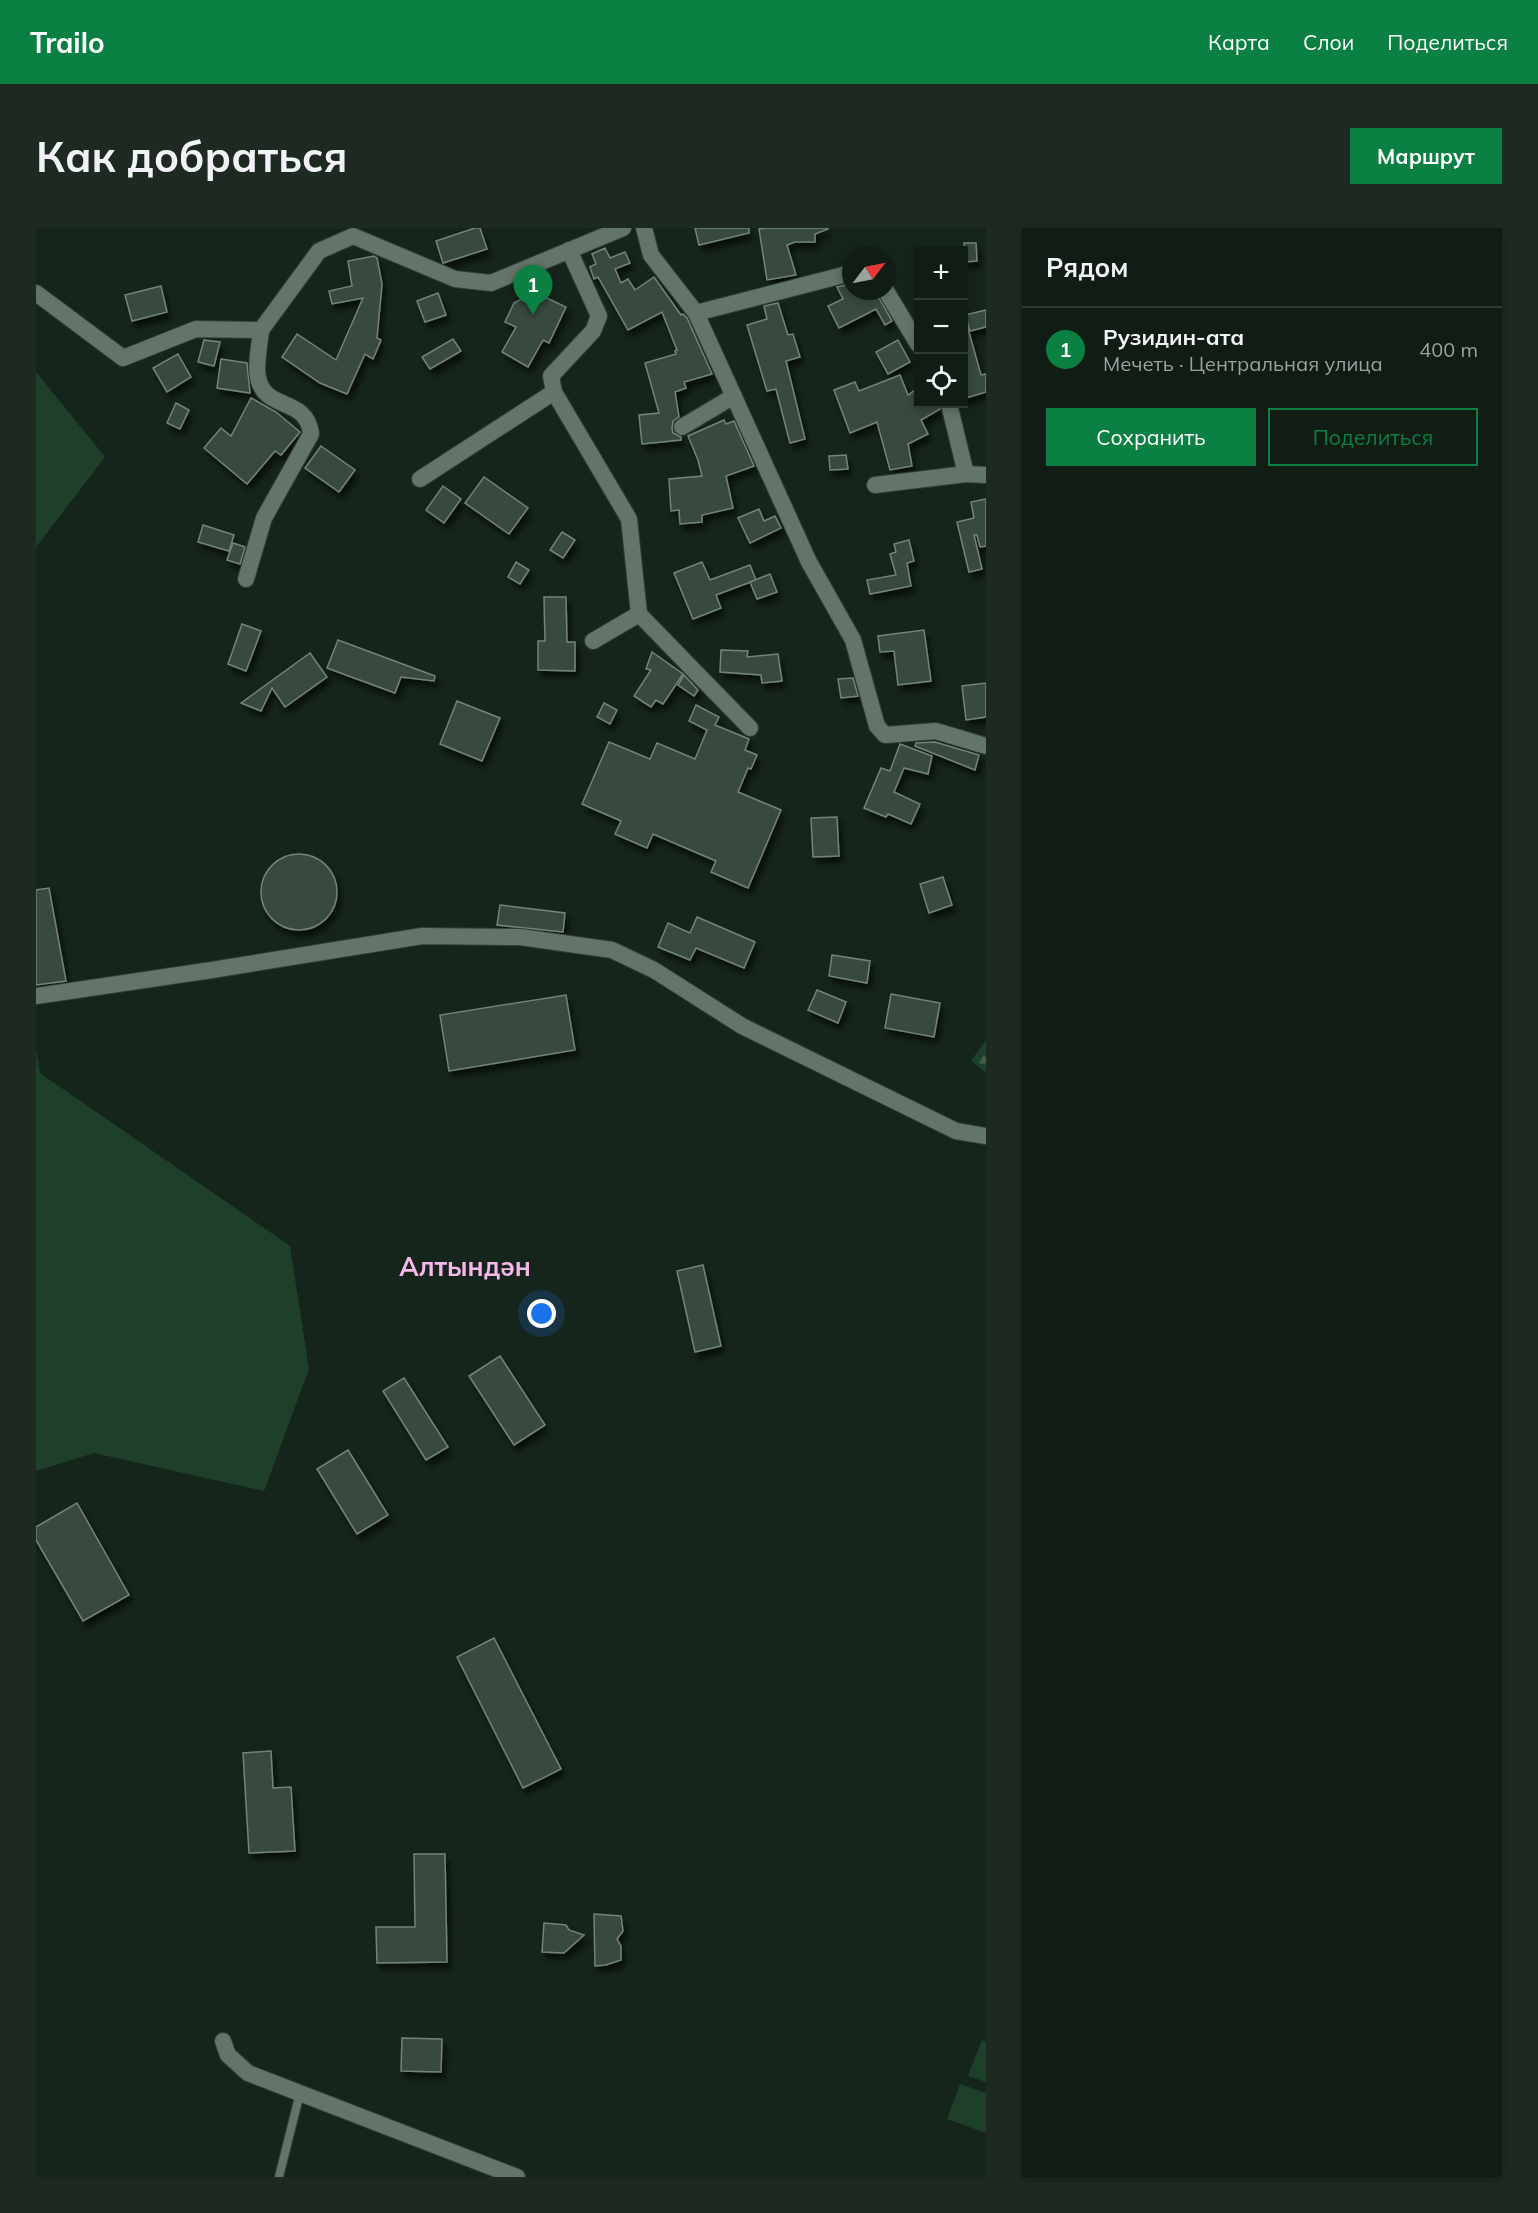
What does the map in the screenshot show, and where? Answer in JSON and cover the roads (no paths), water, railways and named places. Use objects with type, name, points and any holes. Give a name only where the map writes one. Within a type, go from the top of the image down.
[{"type":"street","points":[[246,579],[264,518],[311,434],[310,423],[304,414],[272,399],[263,388],[258,377],[261,330],[319,251],[349,232],[455,279],[491,283],[623,228]]},
{"type":"street","points":[[644,228],[651,255],[696,313],[809,562],[853,640],[877,726],[885,735],[936,732],[986,746]]},
{"type":"street","points":[[569,250],[599,316],[592,331],[550,376],[554,392],[629,519],[639,614],[750,729]]},
{"type":"street","points":[[696,313],[842,275]]},
{"type":"street","points":[[36,293],[123,358],[196,329],[261,330]]},
{"type":"street","points":[[891,300],[914,338]]},
{"type":"street","points":[[420,479],[554,392]]},
{"type":"street","points":[[682,427],[734,396]]},
{"type":"street","points":[[950,408],[966,474]]},
{"type":"street","points":[[875,485],[966,474],[986,475]]},
{"type":"street","points":[[593,641],[639,614]]},
{"type":"street","points":[[36,996],[422,936],[520,937],[612,950],[654,970],[742,1026],[956,1131],[986,1136]]},
{"type":"street","points":[[223,2041],[228,2055],[248,2073],[517,2177]]},
{"type":"lane","points":[[279,2177],[300,2093]]},
{"type":"place","name":"Рузидин-ата","points":[[533,315]]},
{"type":"district","name":"Алтындән","points":[[465,1266]]}]
